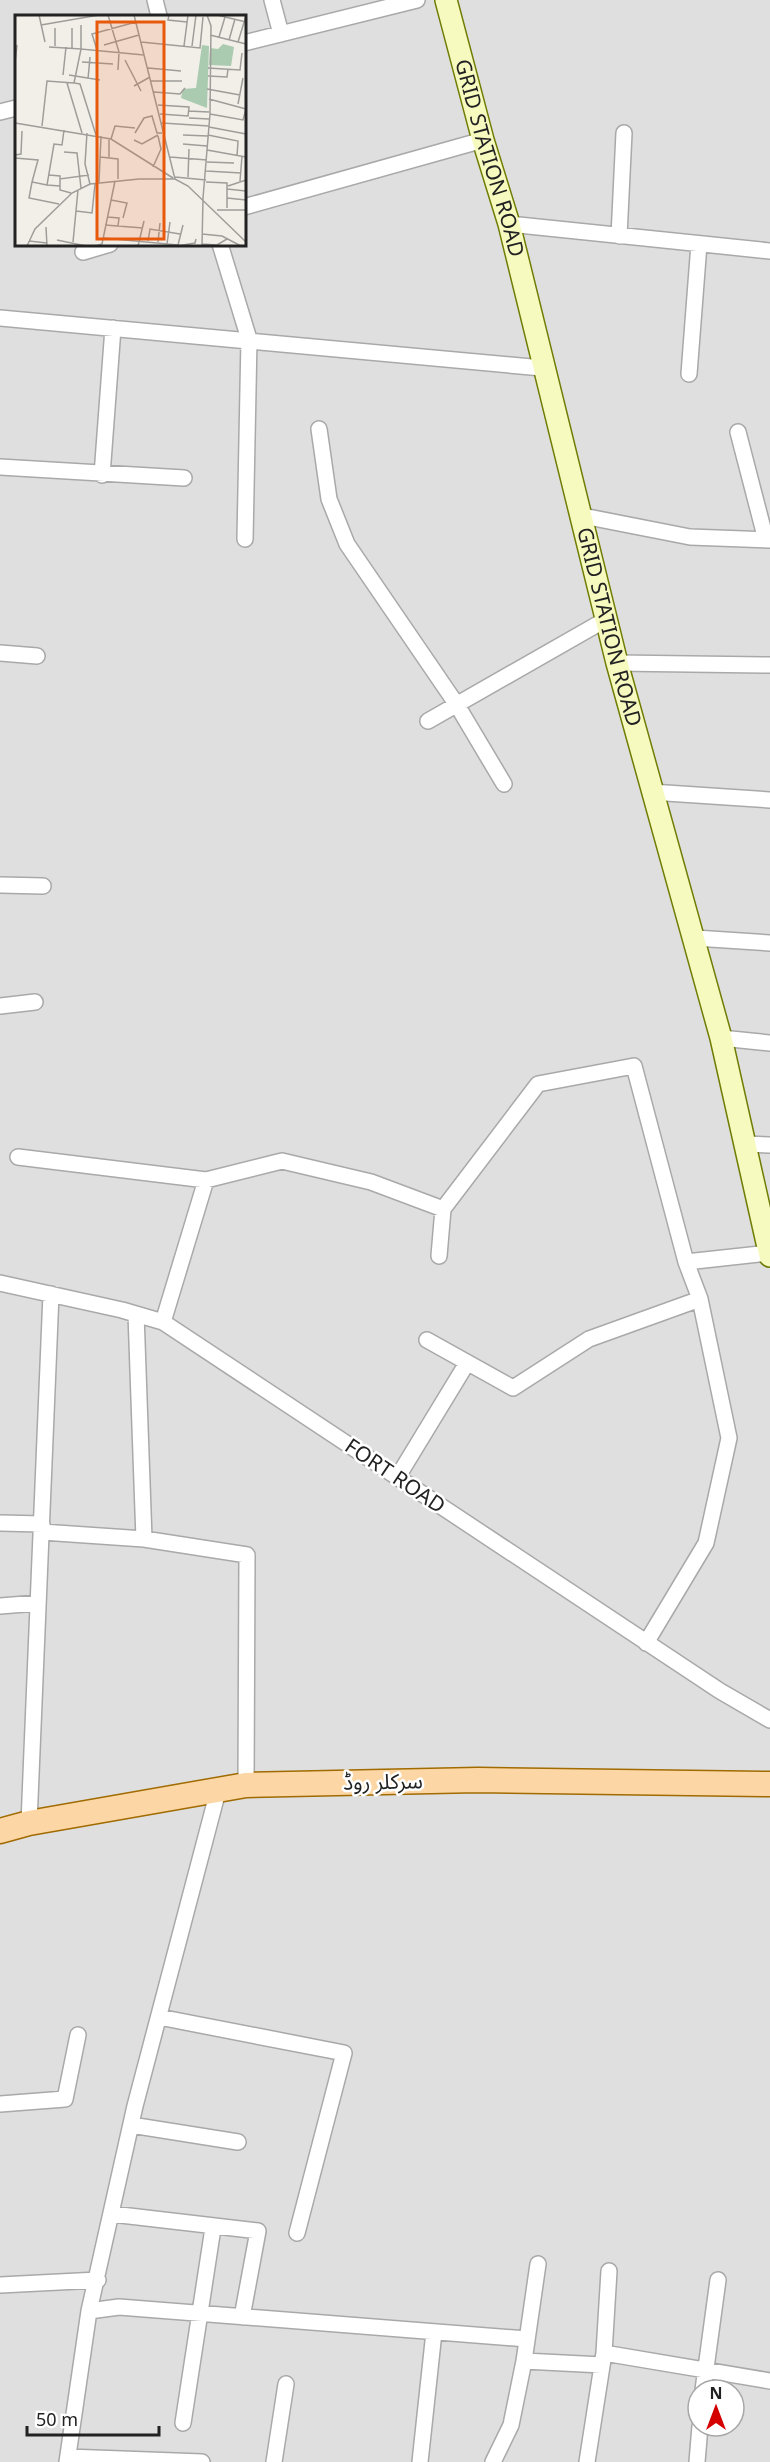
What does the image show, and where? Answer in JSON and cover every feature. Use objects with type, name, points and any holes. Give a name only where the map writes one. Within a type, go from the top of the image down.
[{"type":"main road","name":"GRID STATION ROAD","points":[[446,0],[483,140],[509,224],[542,368],[583,516],[605,620],[721,1038],[747,1144],[770,1255]]},
{"type":"main road","name":"سرکلر روڈ","points":[[0,1832],[29,1823],[246,1785],[478,1780],[770,1784]]},
{"type":"street","points":[[155,0],[159,15]]},
{"type":"street","points":[[272,0],[281,34]]},
{"type":"street","points":[[246,43],[417,0]]},
{"type":"street","points":[[0,112],[15,108]]},
{"type":"street","points":[[619,236],[624,134]]},
{"type":"street","points":[[246,206],[483,140]]},
{"type":"street","points":[[509,224],[770,251]]},
{"type":"street","points":[[689,374],[699,244]]},
{"type":"street","points":[[83,252],[103,246]]},
{"type":"street","points":[[221,246],[249,339],[245,539]]},
{"type":"street","points":[[0,316],[542,368]]},
{"type":"street","points":[[102,475],[113,328]]},
{"type":"street","points":[[319,429],[329,500],[347,544],[457,705],[504,784]]},
{"type":"street","points":[[583,516],[690,537],[768,540],[738,432]]},
{"type":"street","points":[[0,467],[102,475],[184,478]]},
{"type":"street","points":[[428,721],[605,620]]},
{"type":"street","points":[[0,653],[37,656]]},
{"type":"street","points":[[617,663],[770,665]]},
{"type":"street","points":[[651,792],[770,801]]},
{"type":"street","points":[[0,885],[43,886]]},
{"type":"street","points":[[695,938],[770,943]]},
{"type":"street","points":[[0,1006],[35,1002]]},
{"type":"street","points":[[721,1038],[770,1043]]},
{"type":"street","points":[[438,1256],[443,1209],[538,1084],[634,1066],[686,1262],[700,1299],[729,1438],[706,1543],[646,1643]]},
{"type":"street","points":[[747,1144],[770,1146]]},
{"type":"street","points":[[18,1157],[206,1179],[282,1161],[372,1182],[443,1209]]},
{"type":"street","points":[[163,1322],[206,1179]]},
{"type":"street","points":[[686,1262],[770,1255]]},
{"type":"street","name":"FORT ROAD","points":[[0,1283],[163,1322],[646,1643],[770,1720]]},
{"type":"street","points":[[29,1823],[51,1294]]},
{"type":"street","points":[[427,1340],[513,1389],[590,1339],[700,1299]]},
{"type":"street","points":[[136,1314],[144,1539]]},
{"type":"street","points":[[397,1478],[467,1362]]},
{"type":"street","points":[[0,1523],[144,1539],[247,1556],[246,1785]]},
{"type":"street","points":[[0,1606],[38,1603]]},
{"type":"street","points":[[202,2462],[68,2459],[67,2450],[89,2311],[98,2280],[131,2125],[219,1791]]},
{"type":"street","points":[[159,2018],[344,2053],[297,2233]]},
{"type":"street","points":[[0,2104],[65,2099],[78,2035]]},
{"type":"street","points":[[131,2125],[238,2142]]},
{"type":"street","points":[[112,2214],[213,2228],[258,2231],[242,2317]]},
{"type":"street","points":[[183,2423],[213,2228]]},
{"type":"street","points":[[493,2462],[510,2425],[524,2361],[538,2264]]},
{"type":"street","points":[[586,2462],[603,2359],[609,2271]]},
{"type":"street","points":[[0,2285],[98,2280]]},
{"type":"street","points":[[704,2378],[718,2280]]},
{"type":"street","points":[[89,2311],[119,2307],[527,2339]]},
{"type":"street","points":[[420,2462],[434,2332]]},
{"type":"street","points":[[524,2361],[603,2359],[705,2370],[770,2381]]},
{"type":"street","points":[[274,2462],[286,2384]]},
{"type":"street","points":[[697,2462],[699,2438]]},
{"type":"shaded area","points":[[0,0],[770,0],[770,2462],[0,2462]]}]
